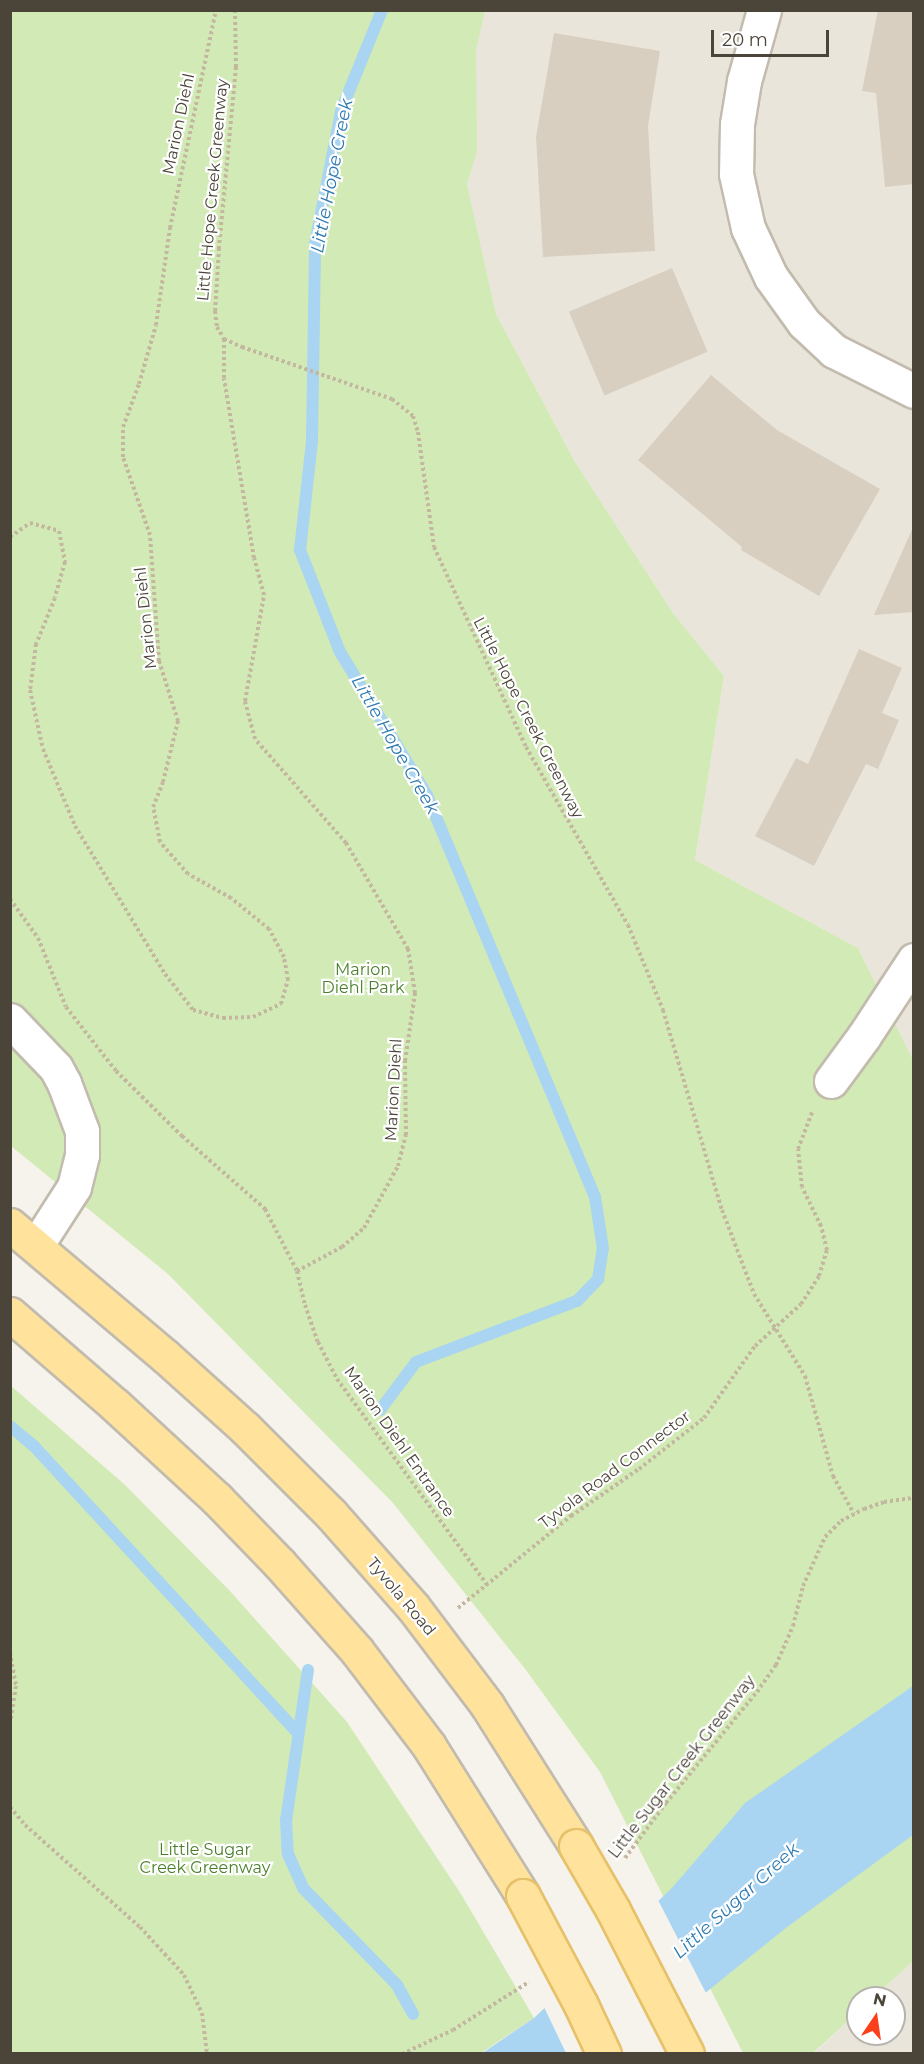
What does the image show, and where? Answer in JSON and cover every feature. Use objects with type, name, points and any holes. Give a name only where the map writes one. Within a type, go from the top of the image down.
[{"type":"main road","name":"Tyvola Road","points":[[10,1225],[218,1404],[331,1514],[412,1607],[487,1705],[576,1846],[635,1951],[687,2054]]},
{"type":"main road","points":[[10,1314],[114,1404],[217,1499],[279,1563],[357,1651],[429,1746],[523,1896],[604,2054]]},
{"type":"street","points":[[764,10],[744,81],[737,124],[736,174],[748,228],[771,278],[804,323],[834,351],[914,391]]},
{"type":"street","points":[[831,1081],[914,960]]},
{"type":"street","points":[[10,1020],[56,1068],[82,1131],[82,1155],[74,1187],[36,1246]]},
{"type":"path","name":"Marion Diehl","points":[[10,537],[30,523],[59,531],[64,562],[54,598],[36,644],[30,690],[43,749],[75,826],[165,974],[193,1010],[223,1018],[253,1017],[281,1004],[288,980],[284,957],[269,929],[231,898],[188,874],[160,842],[153,807],[163,782],[178,721],[159,662],[150,535],[123,457],[123,427],[139,384],[156,326],[170,228],[216,10]]},
{"type":"path","name":"Little Hope Creek Greenway","points":[[235,10],[236,67],[215,311],[217,327],[224,339],[392,399],[413,416],[418,432],[434,547],[526,747],[628,925],[663,1010],[722,1209],[754,1294],[772,1328],[805,1376],[833,1476],[854,1514]]},
{"type":"path","name":"Marion Diehl","points":[[224,339],[224,378],[254,558],[264,595],[245,701],[255,739],[346,843],[408,949],[415,993],[405,1061],[406,1135],[398,1166],[364,1228],[342,1247],[297,1270]]},
{"type":"path","points":[[10,899],[38,938],[66,1007],[116,1071],[182,1136],[265,1209],[297,1270]]},
{"type":"path","name":"Tyvola Road Connector","points":[[452,1612],[571,1516],[639,1469],[704,1418],[738,1368],[772,1328],[801,1304],[819,1276],[827,1250],[821,1226],[802,1188],[798,1149],[812,1110],[831,1081]]},
{"type":"path","name":"Marion Diehl Entrance","points":[[297,1270],[305,1305],[318,1342],[337,1379],[487,1585]]},
{"type":"path","name":"Little Sugar Creek Greenway","points":[[623,1861],[768,1677],[793,1626],[803,1586],[822,1543],[834,1527],[854,1514],[884,1502],[914,1498]]},
{"type":"path","points":[[10,1652],[16,1686],[10,1724]]},
{"type":"path","points":[[10,1807],[25,1825],[140,1927],[184,1975],[202,2013],[207,2054]]},
{"type":"path","points":[[402,2054],[453,2030],[538,1975]]},
{"type":"shaded area","points":[[463,11],[913,11],[913,1060],[858,948],[695,860],[724,676],[673,613],[575,462],[496,314],[457,139]]},
{"type":"shaded area","points":[[913,1961],[913,2053],[813,2054],[846,2023],[846,2046],[906,2046],[906,1986],[886,1986]]},
{"type":"green space","name":"Marion Diehl Park","points":[[10,11],[485,11],[476,50],[477,151],[467,184],[496,314],[575,462],[673,613],[724,676],[695,860],[858,948],[913,1060],[913,1961],[886,1986],[846,1986],[846,2023],[813,2053],[743,2053],[600,1772],[526,1670],[393,1503],[168,1274],[11,1146]]},
{"type":"green space","name":"Little Sugar Creek Greenway","points":[[10,1385],[124,1484],[229,1590],[347,1722],[461,1894],[534,2018],[481,2053],[11,2053]]},
{"type":"water","name":"Little Sugar Creek","points":[[913,1686],[913,1835],[787,1927],[631,2053],[481,2054],[534,2018],[672,1888],[745,1803]]},
{"type":"pier","points":[[657,1898],[707,1995],[636,2054],[566,2053],[543,2005]]},
{"type":"building","points":[[878,10],[914,10],[914,184],[885,187],[876,93],[862,91]]},
{"type":"building","points":[[554,33],[660,51],[648,126],[655,251],[543,257],[536,137]]},
{"type":"building","points":[[672,268],[708,352],[604,396],[569,312]]},
{"type":"building","points":[[711,375],[777,430],[880,489],[819,596],[741,550],[742,547],[638,460]]},
{"type":"building","points":[[914,525],[914,612],[874,615]]},
{"type":"building","points":[[859,649],[902,668],[882,713],[899,720],[878,769],[866,764],[814,866],[755,836],[796,758],[808,764]]},
{"type":"waterway","name":"Little Hope Creek","points":[[380,1410],[416,1362],[577,1301],[598,1279],[603,1249],[595,1197],[427,795],[340,652],[300,550],[312,441],[315,244],[341,111],[382,10]]},
{"type":"waterway","points":[[10,1426],[33,1445],[297,1732]]},
{"type":"waterway","name":"Little Hope Creek","points":[[308,1670],[286,1820],[288,1854],[303,1888],[397,1985],[413,2014]]}]
